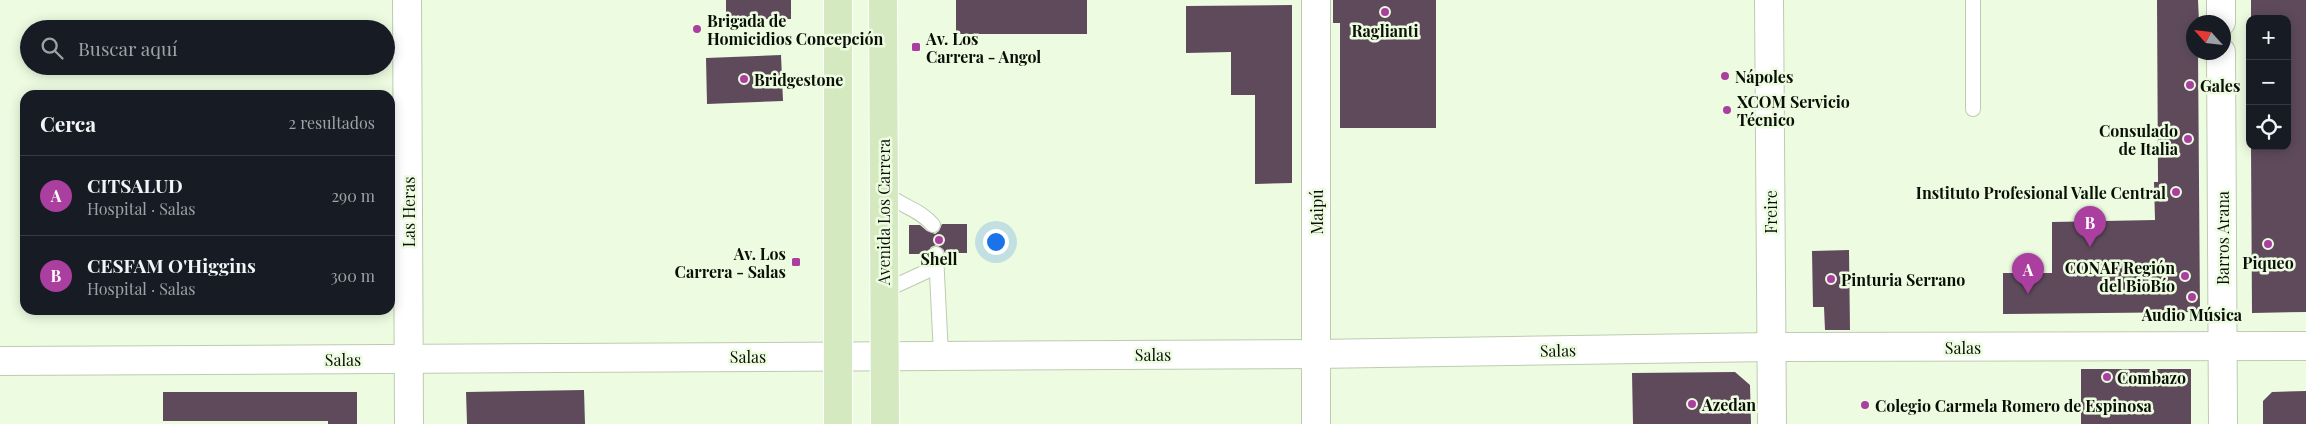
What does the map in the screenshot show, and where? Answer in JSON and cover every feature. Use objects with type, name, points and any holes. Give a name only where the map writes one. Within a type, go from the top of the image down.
[{"type":"main road","points":[[838,0],[838,424]]},
{"type":"main road","name":"Avenida Los Carrera","points":[[883,0],[885,424]]},
{"type":"street","name":"Las Heras","points":[[407,0],[408,424]]},
{"type":"street","name":"Maipú","points":[[1316,0],[1316,424]]},
{"type":"street","name":"Freire","points":[[1770,0],[1772,424]]},
{"type":"street","points":[[2221,0],[2221,15]]},
{"type":"street","name":"Barros Arana","points":[[2221,60],[2223,424]]},
{"type":"street","name":"Salas","points":[[0,361],[1316,354],[1771,347],[2306,346]]},
{"type":"lane","points":[[1973,0],[1973,109]]},
{"type":"lane","points":[[883,191],[896,203],[925,215],[933,225]]},
{"type":"lane","points":[[884,291],[936,260],[941,355]]},
{"type":"building","points":[[726,0],[791,0],[791,19],[726,19]]},
{"type":"building","points":[[956,0],[1087,0],[1087,34],[956,34]]},
{"type":"building","points":[[1333,0],[1436,0],[1436,128],[1340,128],[1340,23],[1333,23]]},
{"type":"building","points":[[2157,0],[2198,0],[2199,15],[2186,15],[2186,60],[2198,60],[2200,312],[2003,314],[2003,273],[2052,273],[2052,222],[2155,220],[2154,182],[2158,182]]},
{"type":"building","points":[[2251,0],[2306,0],[2306,312],[2252,313],[2251,150],[2291,150],[2291,15],[2251,15]]},
{"type":"building","points":[[1292,5],[1292,183],[1255,184],[1255,95],[1231,95],[1231,52],[1186,53],[1186,6]]},
{"type":"building","name":"Bridgestone","points":[[781,55],[783,101],[707,104],[706,58]]},
{"type":"building","points":[[942,224],[967,224],[967,253],[945,253],[943,249],[936,245],[931,247],[927,254],[909,254],[909,225],[920,225],[927,231],[935,234],[939,231]]},
{"type":"building","name":"Pinturia Serrano","points":[[1849,250],[1850,330],[1825,330],[1824,307],[1813,307],[1812,251]]},
{"type":"building","points":[[2081,369],[2191,369],[2191,424],[2081,424]]},
{"type":"building","name":"Azedan","points":[[1735,372],[1750,385],[1751,424],[1633,424],[1632,373]]},
{"type":"building","points":[[584,390],[585,424],[467,424],[466,392]]},
{"type":"building","points":[[2306,391],[2306,424],[2263,424],[2263,401],[2272,392]]},
{"type":"building","points":[[163,392],[357,392],[357,424],[328,424],[328,421],[163,421]]},
{"type":"place","name":"Raglianti","points":[[1385,12]]},
{"type":"place","name":"Brigada de Homicidios Concepción","points":[[697,29]]},
{"type":"place","name":"Av. Los Carrera - Angol","points":[[916,47]]},
{"type":"place","name":"Nápoles","points":[[1725,76]]},
{"type":"place","name":"Bridgestone","points":[[744,79]]},
{"type":"place","name":"Gales","points":[[2190,85]]},
{"type":"place","name":"XCOM Servicio Técnico","points":[[1727,110]]},
{"type":"place","name":"Consulado de Italia","points":[[2188,139]]},
{"type":"place","name":"Instituto Profesional Valle Central","points":[[2176,192]]},
{"type":"place","name":"Shell","points":[[939,240]]},
{"type":"place","name":"Piqueo","points":[[2268,244]]},
{"type":"place","name":"CESFAM O'Higgins","points":[[2090,247]]},
{"type":"place","name":"Av. Los Carrera - Salas","points":[[796,262]]},
{"type":"place","name":"CONAF Región del BioBío","points":[[2185,276]]},
{"type":"place","name":"Pinturia Serrano","points":[[1831,279]]},
{"type":"place","name":"CITSALUD","points":[[2028,294]]},
{"type":"place","name":"Audio Música","points":[[2192,297]]},
{"type":"place","name":"Combazo","points":[[2107,377]]},
{"type":"place","name":"Azedan","points":[[1692,404]]},
{"type":"place","name":"Colegio Carmela Romero de Espinosa","points":[[1865,405]]}]
